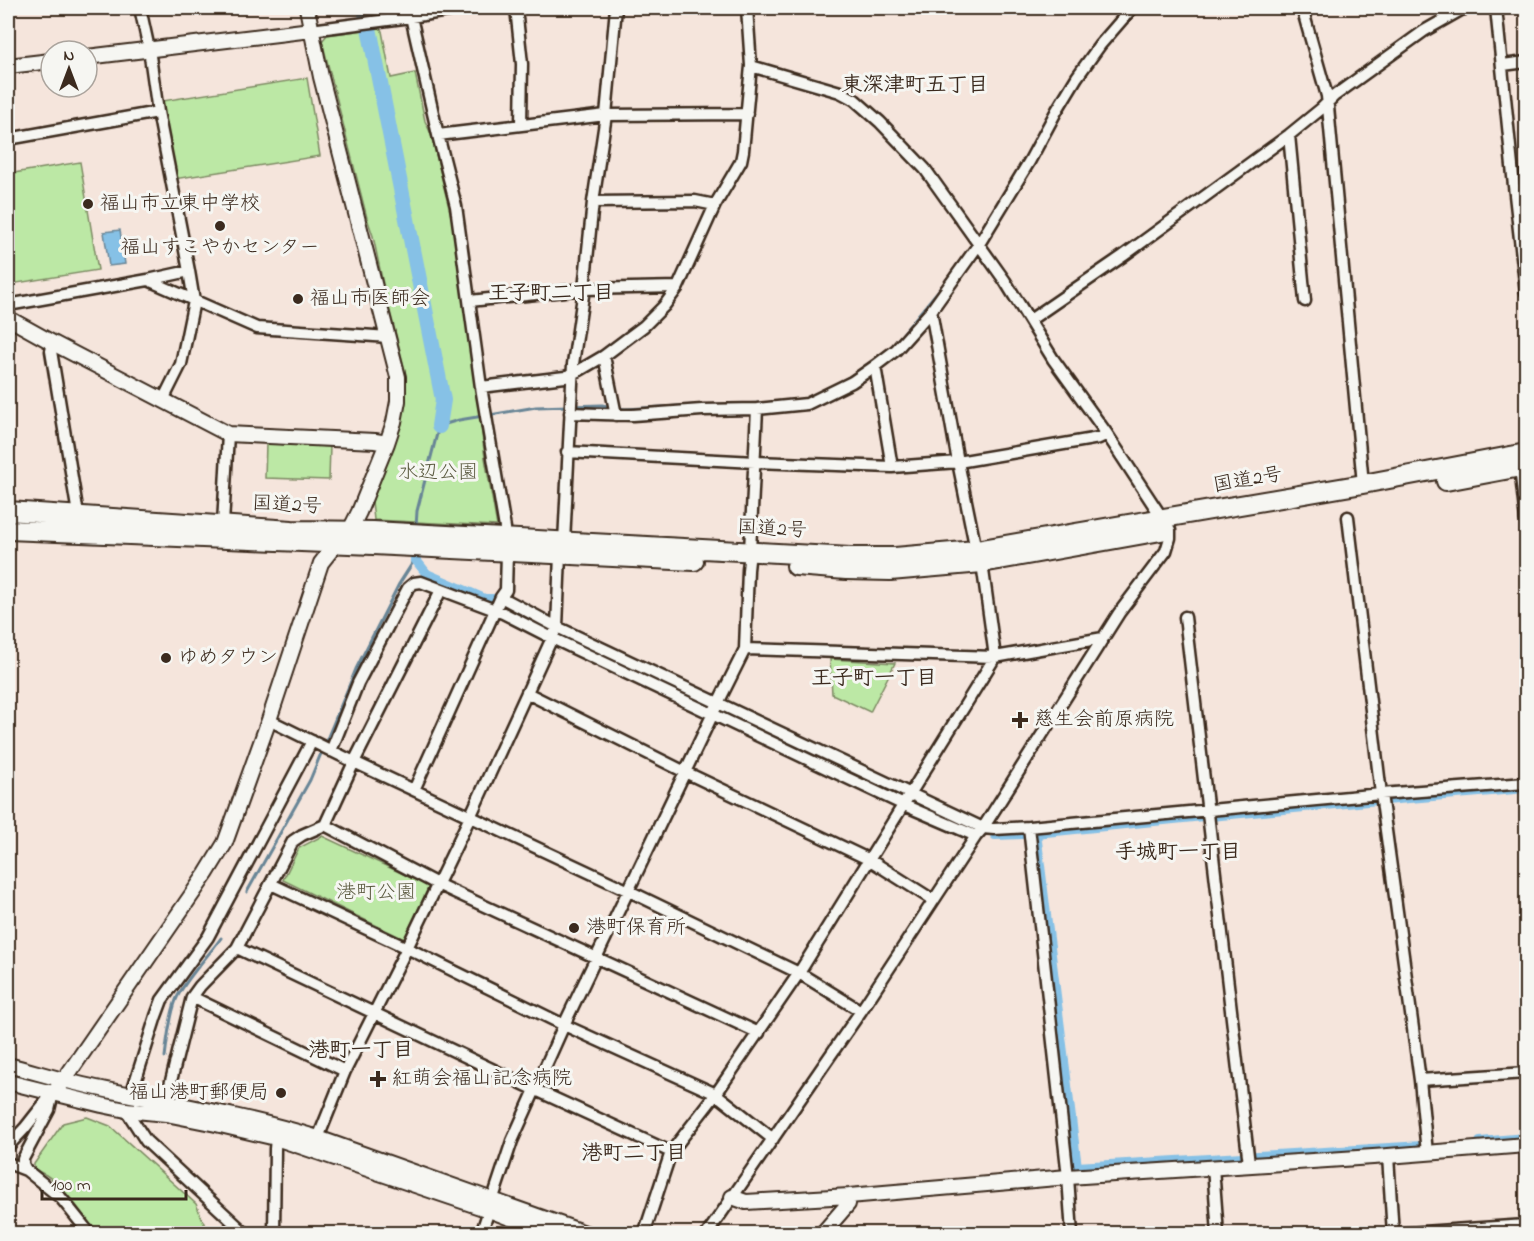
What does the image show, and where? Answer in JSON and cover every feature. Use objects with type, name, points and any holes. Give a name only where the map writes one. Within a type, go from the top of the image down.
[{"type":"highway","name":"国道2号","points":[[1166,524],[1363,484],[1524,462]]},
{"type":"highway","name":"国道2号","points":[[8,530],[396,539],[750,557],[846,570],[879,571],[979,557],[1524,462]]},
{"type":"highway","name":"国道2号","points":[[8,511],[223,524],[292,530],[342,538]]},
{"type":"street","points":[[140,8],[194,301],[181,364],[163,400]]},
{"type":"street","points":[[8,1146],[64,1080],[225,843],[321,564],[359,512],[394,422],[398,401],[398,377],[321,77],[307,8]]},
{"type":"street","points":[[99,55],[352,25],[410,13],[466,8]]},
{"type":"street","points":[[516,8],[522,64],[521,124]]},
{"type":"street","points":[[318,1138],[345,1071],[438,884],[554,632],[562,548],[572,374],[606,115],[616,8]]},
{"type":"street","points":[[481,387],[566,377],[572,374],[604,356],[644,326],[664,306],[678,287],[715,204],[741,161],[751,66],[747,8]]},
{"type":"street","points":[[570,413],[616,415],[758,409],[807,404],[852,382],[875,366],[896,350],[931,311],[979,244],[1077,77],[1100,45],[1132,8]]},
{"type":"street","points":[[1302,8],[1328,96],[1363,484]]},
{"type":"street","points":[[1030,320],[1123,256],[1289,135],[1334,96],[1424,31],[1461,10],[1470,8]]},
{"type":"street","points":[[1496,8],[1527,292]]},
{"type":"street","points":[[410,13],[456,206],[506,545],[506,590],[414,790]]},
{"type":"street","points":[[8,66],[39,62]]},
{"type":"street","points":[[1503,65],[1527,62]]},
{"type":"street","points":[[707,1233],[861,1011],[980,832],[1119,613],[1166,551],[1170,538],[1166,524],[1107,434],[1053,359],[979,244],[925,169],[880,122],[855,100],[840,92],[751,66]]},
{"type":"street","points":[[8,139],[158,112]]},
{"type":"street","points":[[438,135],[606,115],[747,114]]},
{"type":"street","points":[[1289,135],[1305,301]]},
{"type":"street","points":[[593,202],[695,201],[715,204]]},
{"type":"street","points":[[8,305],[189,271]]},
{"type":"street","points":[[148,280],[257,328],[389,337]]},
{"type":"street","points":[[470,301],[584,289],[678,287]]},
{"type":"street","points":[[645,1233],[671,1152],[759,1034],[799,973],[995,657],[979,557],[958,462],[931,311]]},
{"type":"street","points":[[8,318],[228,434],[387,443]]},
{"type":"street","points":[[53,343],[51,351],[78,514]]},
{"type":"street","points":[[604,356],[616,415]]},
{"type":"street","points":[[875,366],[892,467]]},
{"type":"street","points":[[481,1233],[512,1141],[564,1025],[745,649],[758,409]]},
{"type":"street","points":[[223,524],[228,434]]},
{"type":"street","points":[[567,452],[892,467],[958,462],[1099,438],[1107,434]]},
{"type":"street","points":[[1524,462],[1527,520]]},
{"type":"street","points":[[1348,517],[1427,1153]]},
{"type":"street","points":[[329,750],[358,683],[408,588],[414,583],[421,582],[441,590],[499,603],[554,632],[907,800],[980,832],[1381,794],[1527,783]]},
{"type":"street","points":[[166,1101],[192,997],[237,948],[293,841],[325,825],[354,762],[441,590]]},
{"type":"street","points":[[1185,617],[1249,1164]]},
{"type":"street","points":[[745,649],[995,657],[1103,638]]},
{"type":"street","points":[[527,693],[870,860],[933,900]]},
{"type":"street","points":[[269,720],[799,973],[861,1011]]},
{"type":"street","points":[[131,1095],[162,1000],[208,937],[313,742]]},
{"type":"street","points":[[325,825],[438,884],[759,1034]]},
{"type":"street","points":[[1029,827],[1068,1177],[1072,1233]]},
{"type":"street","points":[[271,884],[564,1025],[716,1094],[772,1139]]},
{"type":"street","points":[[237,948],[671,1152]]},
{"type":"street","points":[[192,997],[345,1071]]},
{"type":"street","points":[[8,1065],[131,1095],[277,1125],[318,1138],[491,1205],[552,1233]]},
{"type":"street","points":[[1419,1080],[1527,1073]]},
{"type":"street","points":[[8,1082],[126,1110],[166,1114],[276,1138],[588,1233]]},
{"type":"street","points":[[53,1093],[49,1110],[23,1159],[23,1164],[27,1170],[61,1198],[90,1233]]},
{"type":"street","points":[[126,1110],[146,1141],[246,1233]]},
{"type":"street","points":[[274,1233],[276,1138]]},
{"type":"street","points":[[732,1197],[746,1202],[849,1196],[1068,1177],[1527,1145]]},
{"type":"street","points":[[1388,1156],[1393,1233],[1527,1225]]},
{"type":"street","points":[[8,1163],[27,1170]]},
{"type":"street","points":[[1213,1167],[1218,1233]]},
{"type":"street","points":[[822,1233],[848,1204],[849,1196]]},
{"type":"green space","name":"水辺公園","points":[[380,28],[391,78],[415,73],[425,121],[431,134],[451,216],[459,254],[485,458],[497,526],[374,520],[372,501],[403,416],[405,370],[322,41],[327,35]]},
{"type":"green space","name":"福山市立東中学校","points":[[307,78],[320,156],[174,179],[162,101]]},
{"type":"green space","points":[[80,162],[98,270],[11,284],[8,264],[8,174]]},
{"type":"green space","points":[[266,443],[330,445],[329,480],[265,478]]},
{"type":"green space","points":[[830,659],[895,663],[870,712],[832,694]]},
{"type":"green space","name":"港町公園","points":[[322,836],[429,886],[404,939],[283,880],[299,848]]},
{"type":"green space","points":[[87,1117],[110,1126],[196,1204],[208,1233],[96,1233],[60,1186],[34,1168],[34,1164],[63,1123]]},
{"type":"water","points":[[120,230],[125,264],[109,266],[104,232]]},
{"type":"waterway","points":[[365,8],[443,400],[439,426]]},
{"type":"waterway","points":[[1090,50],[1119,15]]},
{"type":"waterway","points":[[1047,118],[1070,80]]},
{"type":"waterway","points":[[891,348],[942,286]]},
{"type":"waterway","points":[[830,387],[851,376],[881,355]]},
{"type":"waterway","points":[[618,408],[767,403]]},
{"type":"waterway","points":[[490,415],[536,407],[602,405],[611,407]]},
{"type":"waterway","points":[[416,527],[417,511],[439,426],[483,416]]},
{"type":"waterway","points":[[247,892],[310,780],[356,669],[399,584],[415,559],[415,555]]},
{"type":"waterway","points":[[415,559],[427,574],[485,599],[494,599],[600,654],[918,805],[957,821]]},
{"type":"waterway","points":[[1386,800],[1526,788]]},
{"type":"waterway","points":[[1210,816],[1378,800]]},
{"type":"waterway","points":[[1203,816],[1036,833],[1077,1167],[1422,1146]]},
{"type":"waterway","points":[[995,835],[1022,834]]},
{"type":"waterway","points":[[165,1057],[170,1021],[179,993],[221,938]]},
{"type":"waterway","points":[[1480,1142],[1526,1138]]},
{"type":"place","name":"福山市立東中学校","points":[[88,204]]},
{"type":"place","name":"福山すこやかセンター","points":[[220,226]]},
{"type":"place","name":"福山市医師会","points":[[298,299]]},
{"type":"place","name":"ゆめタウン","points":[[166,658]]},
{"type":"place","name":"慈生会前原病院","points":[[1020,720]]},
{"type":"place","name":"港町保育所","points":[[574,928]]},
{"type":"place","name":"紅萌会福山記念病院","points":[[378,1079]]},
{"type":"place","name":"福山港町郵便局","points":[[281,1093]]},
{"type":"district","name":"東深津町五丁目","points":[[915,86]]},
{"type":"district","name":"王子町二丁目","points":[[551,294]]},
{"type":"district","name":"王子町一丁目","points":[[874,679]]},
{"type":"district","name":"手城町一丁目","points":[[1178,853]]},
{"type":"district","name":"港町一丁目","points":[[361,1051]]},
{"type":"district","name":"港町二丁目","points":[[634,1154]]}]
